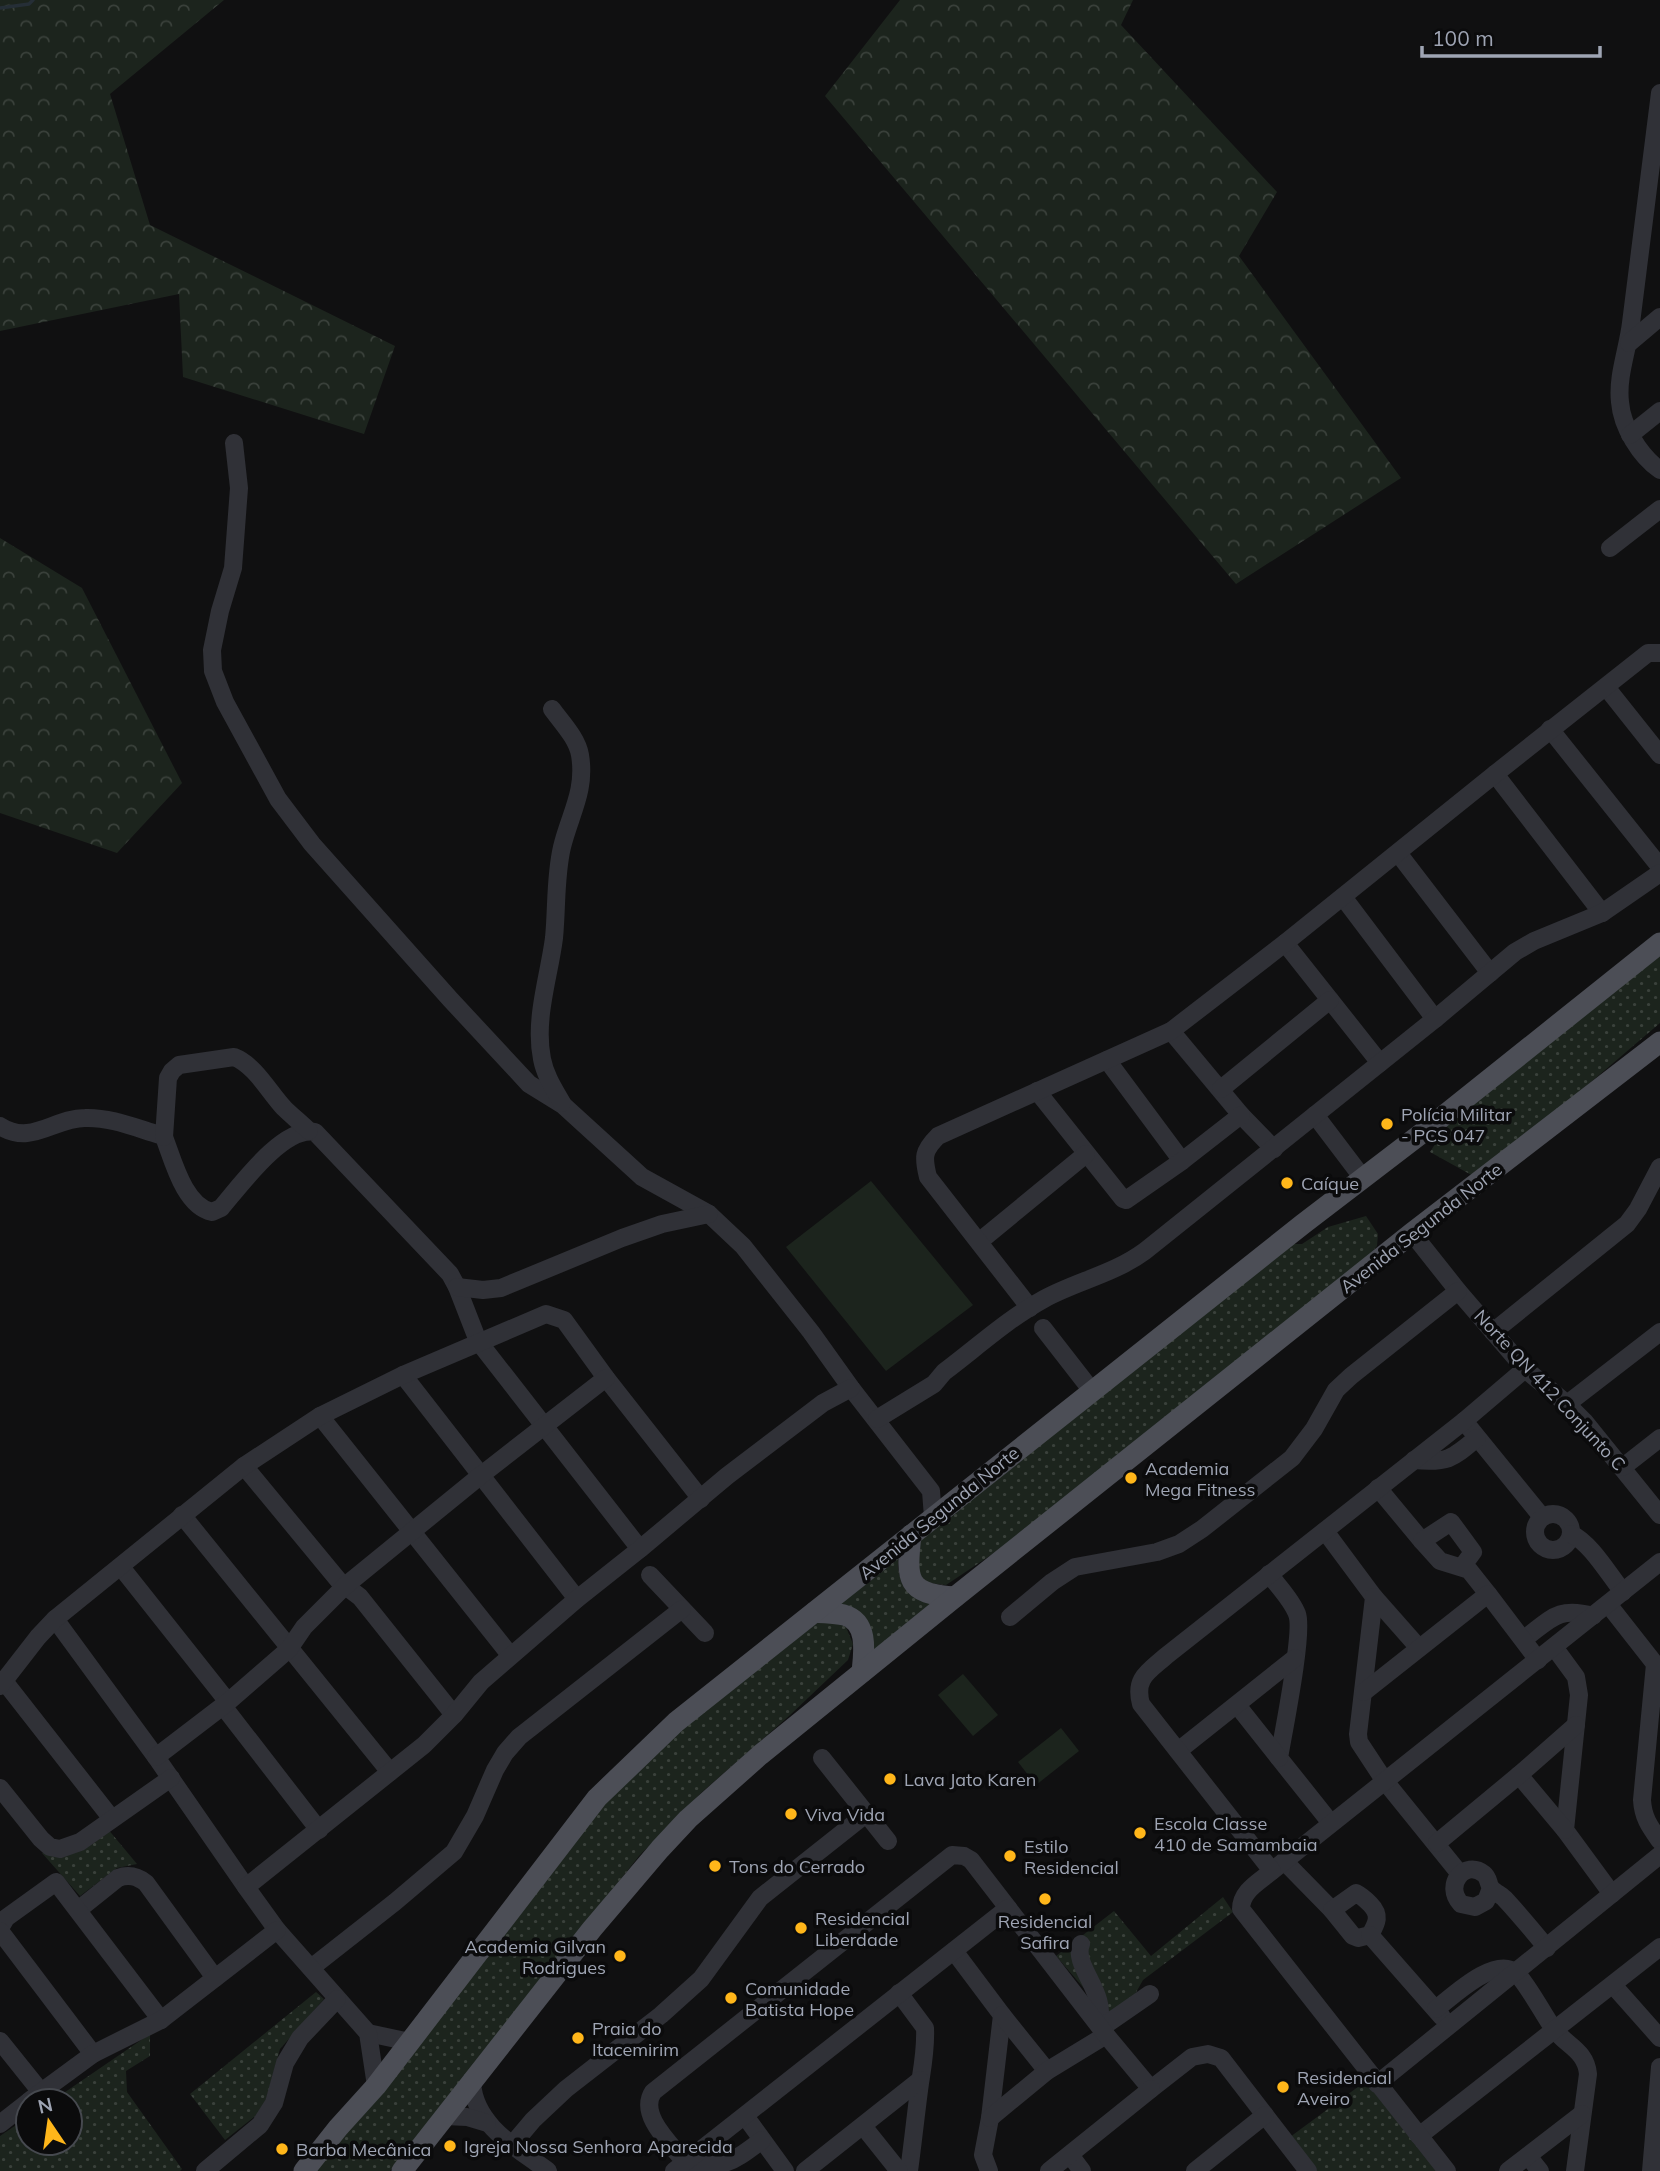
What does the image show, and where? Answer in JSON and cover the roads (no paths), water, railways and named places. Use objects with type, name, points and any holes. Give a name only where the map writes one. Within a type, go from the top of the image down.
[{"type":"main road","name":"Avenida Segunda Norte","points":[[304,2171],[410,2042],[597,1798],[676,1722],[1660,943]]},
{"type":"main road","name":"Avenida Segunda Norte","points":[[402,2171],[592,1929],[688,1819],[760,1755],[955,1597],[1412,1233],[1660,1042]]},
{"type":"main road","points":[[911,1535],[909,1576],[916,1588],[935,1596],[955,1597]]},
{"type":"main road","points":[[815,1612],[844,1615],[857,1624],[863,1635],[862,1672]]},
{"type":"street","points":[[1660,93],[1629,343],[1619,386],[1620,405],[1630,435],[1650,463],[1660,470]]},
{"type":"street","points":[[1629,343],[1660,317]]},
{"type":"street","points":[[1630,435],[1660,411]]},
{"type":"street","points":[[234,443],[239,488],[233,568],[212,650],[214,671],[225,702],[278,799],[312,844],[529,1084],[563,1105],[642,1177],[709,1214],[743,1246],[931,1491],[933,1517]]},
{"type":"street","points":[[1610,548],[1660,509]]},
{"type":"street","points":[[1030,1308],[928,1177],[924,1160],[926,1148],[938,1136],[1171,1031],[1648,653],[1660,653]]},
{"type":"street","points":[[1606,687],[1660,755]]},
{"type":"street","points":[[552,709],[576,743],[582,773],[577,802],[566,832],[558,870],[555,927],[539,1038],[542,1061],[551,1085],[563,1105]]},
{"type":"street","points":[[1550,729],[1660,867]]},
{"type":"street","points":[[1494,774],[1602,914]]},
{"type":"street","points":[[1398,853],[1490,973]]},
{"type":"street","points":[[877,1419],[934,1384],[944,1372],[1030,1308],[1069,1287],[1131,1262],[1515,952],[1534,941],[1602,914],[1660,873]]},
{"type":"street","points":[[1343,897],[1435,1019]]},
{"type":"street","points":[[1285,943],[1380,1063]]},
{"type":"street","points":[[1221,1089],[1330,1000]]},
{"type":"street","points":[[1171,1031],[1273,1149]]},
{"type":"street","points":[[309,1131],[284,1108],[252,1070],[234,1057],[179,1065],[168,1078],[164,1137],[184,1188],[200,1207],[212,1212],[221,1208],[275,1148],[303,1132],[315,1132],[440,1262],[457,1287],[478,1341],[640,1549]]},
{"type":"street","points":[[1107,1060],[1182,1161]]},
{"type":"street","points":[[1037,1091],[1126,1200],[1241,1115]]},
{"type":"street","points":[[1315,1115],[1362,1177]]},
{"type":"street","points":[[0,1126],[18,1134],[84,1117],[111,1121],[164,1137]]},
{"type":"street","points":[[979,1241],[1086,1154]]},
{"type":"street","points":[[1493,1332],[1627,1224],[1660,1167]]},
{"type":"street","points":[[457,1287],[483,1290],[501,1288],[622,1238],[662,1224],[709,1214]]},
{"type":"street","name":"Norte QN 412 Conjunto C","points":[[1412,1233],[1525,1369],[1567,1404],[1623,1467],[1660,1515]]},
{"type":"street","points":[[1010,1617],[1052,1582],[1075,1567],[1157,1552],[1179,1544],[1202,1529],[1292,1458],[1314,1429],[1336,1390],[1351,1376],[1458,1291]]},
{"type":"street","points":[[112,1819],[2,1684],[55,1619],[244,1465],[320,1416],[478,1341],[546,1314],[556,1316],[564,1320],[701,1499]]},
{"type":"street","points":[[1043,1328],[1092,1391]]},
{"type":"street","points":[[1567,1404],[1660,1332]]},
{"type":"street","points":[[1332,1910],[1356,1894],[1361,1895],[1376,1910],[1377,1921],[1370,1935],[1358,1938],[1353,1936],[1332,1910],[1278,1866],[1141,1704],[1141,1678],[1464,1421],[1525,1369]]},
{"type":"street","points":[[403,1375],[577,1599]]},
{"type":"street","points":[[156,1757],[225,1704],[289,1649],[317,1612],[345,1586],[606,1378]]},
{"type":"street","points":[[246,1887],[424,1745],[454,1715],[481,1682],[577,1599],[727,1476],[823,1403],[851,1388]]},
{"type":"street","points":[[320,1416],[510,1656]]},
{"type":"street","points":[[1464,1421],[1542,1517]]},
{"type":"street","points":[[1414,1460],[1448,1460],[1477,1438]]},
{"type":"street","points":[[1623,1467],[1660,1438]]},
{"type":"street","points":[[244,1465],[339,1581],[360,1597],[454,1715]]},
{"type":"street","points":[[1378,1488],[1440,1561],[1469,1570],[1538,1660]]},
{"type":"street","points":[[931,1491],[957,1498]]},
{"type":"street","points":[[1549,1514],[1568,1520],[1571,1534],[1563,1547],[1547,1549],[1536,1538],[1537,1523],[1542,1517],[1549,1514]]},
{"type":"street","points":[[182,1515],[390,1772]]},
{"type":"street","points":[[1422,1541],[1451,1522],[1473,1552],[1462,1567]]},
{"type":"street","points":[[1325,1531],[1374,1597],[1419,1648]]},
{"type":"street","points":[[1571,1534],[1578,1537],[1623,1592]]},
{"type":"street","points":[[1447,2171],[1241,1909],[1241,1901],[1245,1893],[1330,1822],[1660,1562]]},
{"type":"street","points":[[121,1567],[319,1830]]},
{"type":"street","points":[[1269,1574],[1298,1615],[1295,1658],[1279,1758]]},
{"type":"street","points":[[650,1575],[705,1633]]},
{"type":"street","points":[[1364,1692],[1488,1594]]},
{"type":"street","points":[[1374,1597],[1359,1742],[1384,1780],[1460,1874]]},
{"type":"street","points":[[1608,1604],[1657,1667],[1653,1759],[1642,1800],[1647,1824],[1660,1841]]},
{"type":"street","points":[[311,1968],[454,1852],[469,1828],[495,1770],[519,1737],[682,1609]]},
{"type":"street","points":[[1524,1639],[1558,1614],[1577,1612],[1593,1616]]},
{"type":"street","points":[[55,1619],[277,1930],[368,2034],[376,2085]]},
{"type":"street","points":[[1555,1647],[1576,1677],[1579,1695],[1564,1830]]},
{"type":"street","points":[[1178,1751],[1295,1658]]},
{"type":"street","points":[[1237,1705],[1330,1822]]},
{"type":"street","points":[[1437,1843],[1576,1725]]},
{"type":"street","points":[[822,1758],[888,1841]]},
{"type":"street","points":[[1519,1775],[1612,1894]]},
{"type":"street","points":[[0,1788],[41,1839],[51,1847],[60,1849],[80,1842],[171,1778]]},
{"type":"street","points":[[512,2145],[533,2120],[566,2089],[661,2015],[701,1979],[760,1898],[866,1814]]},
{"type":"street","points":[[680,2167],[650,2117],[648,2106],[653,2092],[952,1855],[968,1857],[1152,2090]]},
{"type":"street","points":[[1377,2084],[1612,1894],[1658,1862]]},
{"type":"street","points":[[1468,1870],[1483,1874],[1489,1880],[1491,1888],[1486,1901],[1475,1907],[1461,1904],[1454,1893],[1456,1879],[1468,1870]]},
{"type":"street","points":[[78,1910],[118,1878],[139,1878],[146,1883],[215,1978]]},
{"type":"street","points":[[93,2054],[2,1921],[56,1882],[161,2020]]},
{"type":"street","points":[[1491,1888],[1503,1897],[1546,1948]]},
{"type":"street","points":[[680,2167],[1008,1908]]},
{"type":"street","points":[[48,2087],[93,2054],[161,2020],[277,1930]]},
{"type":"street","points":[[1370,1935],[1448,2026]]},
{"type":"street","points":[[1081,1944],[1079,1954],[1097,1995],[1102,2029]]},
{"type":"street","points":[[1419,2136],[1660,1947]]},
{"type":"street","points":[[954,1951],[1047,2071]]},
{"type":"street","points":[[1436,2009],[1484,1973],[1503,1969],[1516,1973],[1555,2031],[1584,2058],[1587,2065],[1575,2171]]},
{"type":"street","points":[[1613,1985],[1660,2038]]},
{"type":"street","points":[[899,1993],[925,2028],[926,2053],[909,2171]]},
{"type":"street","points":[[990,2118],[1047,2071],[1150,1994]]},
{"type":"street","points":[[205,2171],[247,2138],[264,2120],[274,2103],[289,2054],[300,2038],[337,1999]]},
{"type":"street","points":[[989,2171],[983,2155],[1002,2015]]},
{"type":"street","points":[[368,2034],[410,2042]]},
{"type":"street","points":[[0,2041],[27,2087]]},
{"type":"street","points":[[1049,2171],[1192,2057],[1208,2053],[1221,2058],[1308,2171]]},
{"type":"street","points":[[1651,2171],[1657,2140],[1660,2067]]},
{"type":"street","points":[[805,2171],[920,2080]]},
{"type":"street","points":[[472,2083],[476,2103],[487,2123],[548,2171]]},
{"type":"street","points":[[0,2124],[14,2113]]},
{"type":"street","points":[[1508,2171],[1582,2114]]},
{"type":"street","points":[[1195,2171],[1265,2115]]},
{"type":"street","points":[[445,2116],[467,2117],[487,2123]]},
{"type":"street","points":[[745,2116],[785,2171]]},
{"type":"street","points":[[863,2126],[899,2171]]},
{"type":"street","points":[[680,2167],[722,2165],[733,2161],[762,2140]]},
{"type":"street","points":[[1070,2155],[1082,2171]]},
{"type":"street","points":[[1528,2155],[1540,2171]]},
{"type":"waterway","points":[[0,8],[29,4],[33,0]]},
{"type":"place","name":"Polícia Militar - PCS 047","points":[[1387,1124]]},
{"type":"place","name":"Caíque","points":[[1287,1183]]},
{"type":"place","name":"Academia Mega Fitness","points":[[1131,1478]]},
{"type":"place","name":"Lava Jato Karen","points":[[890,1779]]},
{"type":"place","name":"Viva Vida","points":[[791,1814]]},
{"type":"place","name":"Escola Classe 410 de Samambaia","points":[[1140,1833]]},
{"type":"place","name":"Estilo Residencial","points":[[1010,1856]]},
{"type":"place","name":"Tons do Cerrado","points":[[715,1866]]},
{"type":"place","name":"Residencial Safira","points":[[1045,1899]]},
{"type":"place","name":"Residencial Liberdade","points":[[801,1928]]},
{"type":"place","name":"Academia Gilvan Rodrigues","points":[[620,1956]]},
{"type":"place","name":"Comunidade Batista Hope","points":[[731,1998]]},
{"type":"place","name":"Praia do Itacemirim","points":[[578,2038]]},
{"type":"place","name":"Residencial Aveiro","points":[[1283,2087]]},
{"type":"place","name":"Igreja Nossa Senhora Aparecida","points":[[450,2146]]},
{"type":"place","name":"Barba Mecânica","points":[[282,2149]]}]
